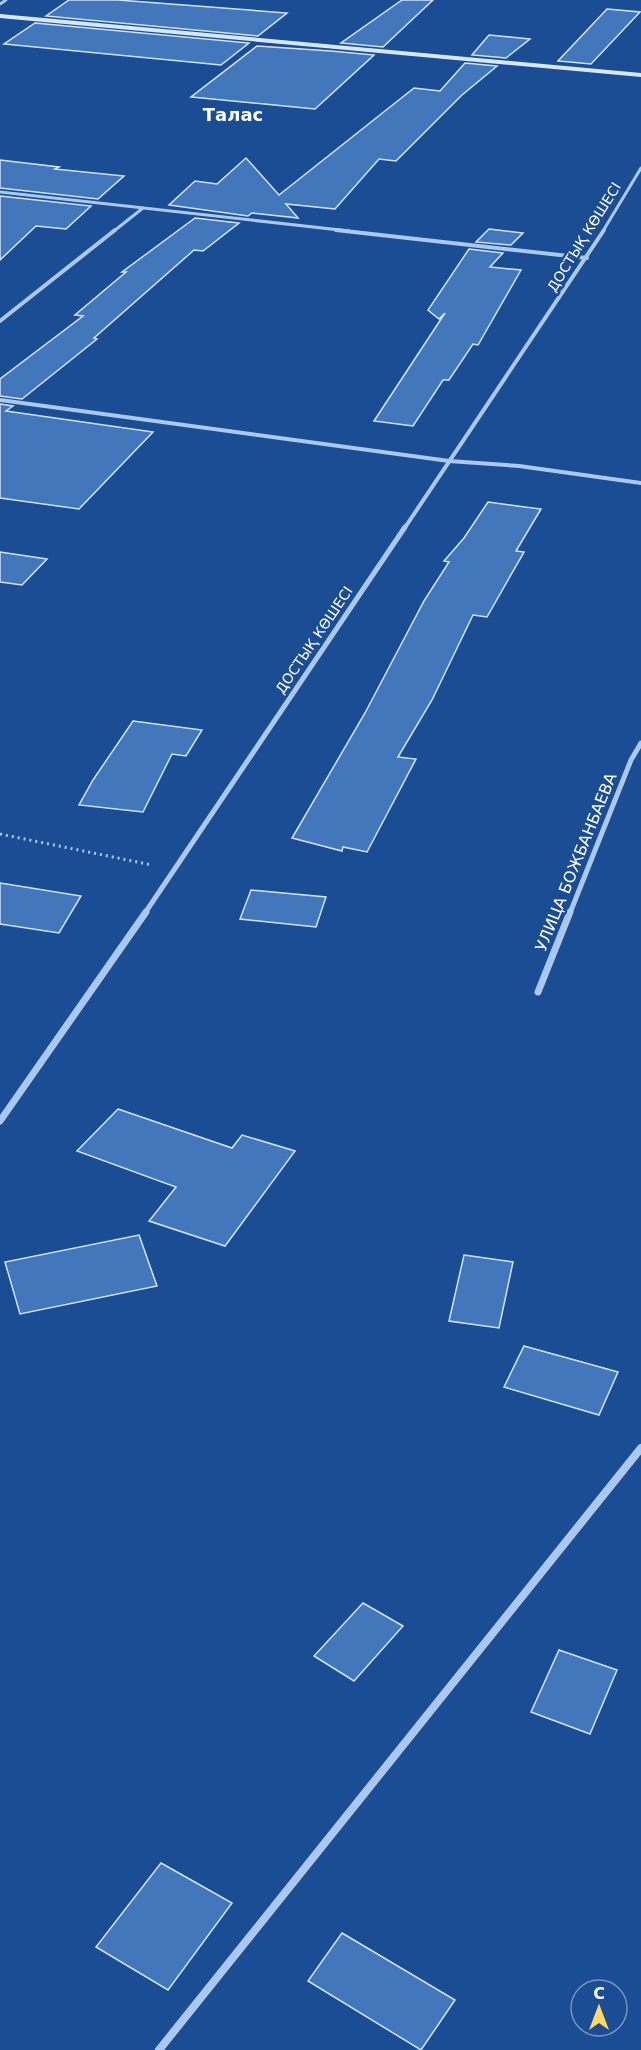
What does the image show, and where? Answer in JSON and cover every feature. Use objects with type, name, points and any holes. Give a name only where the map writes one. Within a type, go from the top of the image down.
[{"type":"street","points":[[0,4],[6,0]]},
{"type":"street","points":[[0,16],[641,75]]},
{"type":"street","name":"ДОСТЫҚ КӨШЕСІ","points":[[0,1121],[174,869],[587,258],[641,168]]},
{"type":"street","points":[[0,192],[587,258]]},
{"type":"street","points":[[0,321],[143,208]]},
{"type":"street","points":[[0,399],[449,461],[519,466],[641,483]]},
{"type":"street","name":"УЛИЦА БОЖБАНБАЕВА","points":[[538,992],[631,760],[641,742]]},
{"type":"street","points":[[159,2050],[641,1448]]},
{"type":"path","points":[[0,834],[174,869]]},
{"type":"building","points":[[69,0],[118,0],[287,13],[258,36],[46,16]]},
{"type":"building","points":[[402,0],[433,0],[383,47],[341,43]]},
{"type":"building","points":[[607,9],[640,12],[591,64],[558,61]]},
{"type":"building","points":[[35,23],[249,43],[221,65],[4,44]]},
{"type":"building","points":[[489,35],[530,39],[506,58],[472,55]]},
{"type":"building","points":[[257,46],[374,55],[315,109],[191,97]]},
{"type":"building","points":[[465,63],[497,66],[462,95],[396,161],[379,159],[335,209],[286,204],[298,218],[252,213],[248,216],[169,205],[195,181],[217,184],[246,158],[279,195],[414,88],[440,91]]},
{"type":"building","points":[[0,160],[59,167],[55,169],[124,176],[98,199],[0,188]]},
{"type":"building","points":[[0,196],[91,206],[66,229],[36,226],[0,260]]},
{"type":"building","points":[[195,218],[239,223],[203,251],[194,250],[94,338],[97,339],[22,399],[0,396],[0,379],[83,316],[75,315],[126,272],[122,272]]},
{"type":"building","points":[[489,229],[523,233],[511,245],[476,242]]},
{"type":"building","points":[[469,249],[503,253],[490,267],[521,270],[478,345],[473,344],[449,380],[443,380],[413,426],[374,421],[445,313],[439,319],[428,310]]},
{"type":"building","points":[[0,404],[13,406],[6,411],[153,432],[79,509],[0,498]]},
{"type":"building","points":[[488,502],[541,509],[516,551],[524,552],[487,617],[473,615],[432,700],[398,757],[416,759],[367,852],[343,847],[342,851],[292,838],[365,713],[424,601],[449,562],[444,561],[464,538]]},
{"type":"building","points":[[0,552],[47,559],[22,585],[0,582]]},
{"type":"building","points":[[133,721],[202,730],[186,756],[172,754],[143,812],[79,805],[93,780]]},
{"type":"building","points":[[0,883],[81,896],[59,933],[0,924]]},
{"type":"building","points":[[251,890],[326,897],[316,927],[240,919]]},
{"type":"building","points":[[118,1109],[232,1148],[242,1135],[295,1151],[225,1246],[149,1221],[176,1187],[77,1151]]},
{"type":"building","points":[[139,1235],[157,1286],[20,1314],[5,1262]]},
{"type":"building","points":[[464,1255],[513,1262],[499,1328],[449,1321]]},
{"type":"building","points":[[524,1346],[618,1372],[599,1415],[504,1387]]},
{"type":"building","points":[[363,1603],[403,1626],[354,1681],[314,1656]]},
{"type":"building","points":[[559,1650],[617,1670],[590,1734],[531,1712]]},
{"type":"building","points":[[161,1863],[232,1903],[168,1990],[96,1947]]},
{"type":"building","points":[[342,1933],[455,2000],[421,2050],[308,1981]]},
{"type":"district","name":"Талас","points":[[233,114]]}]
